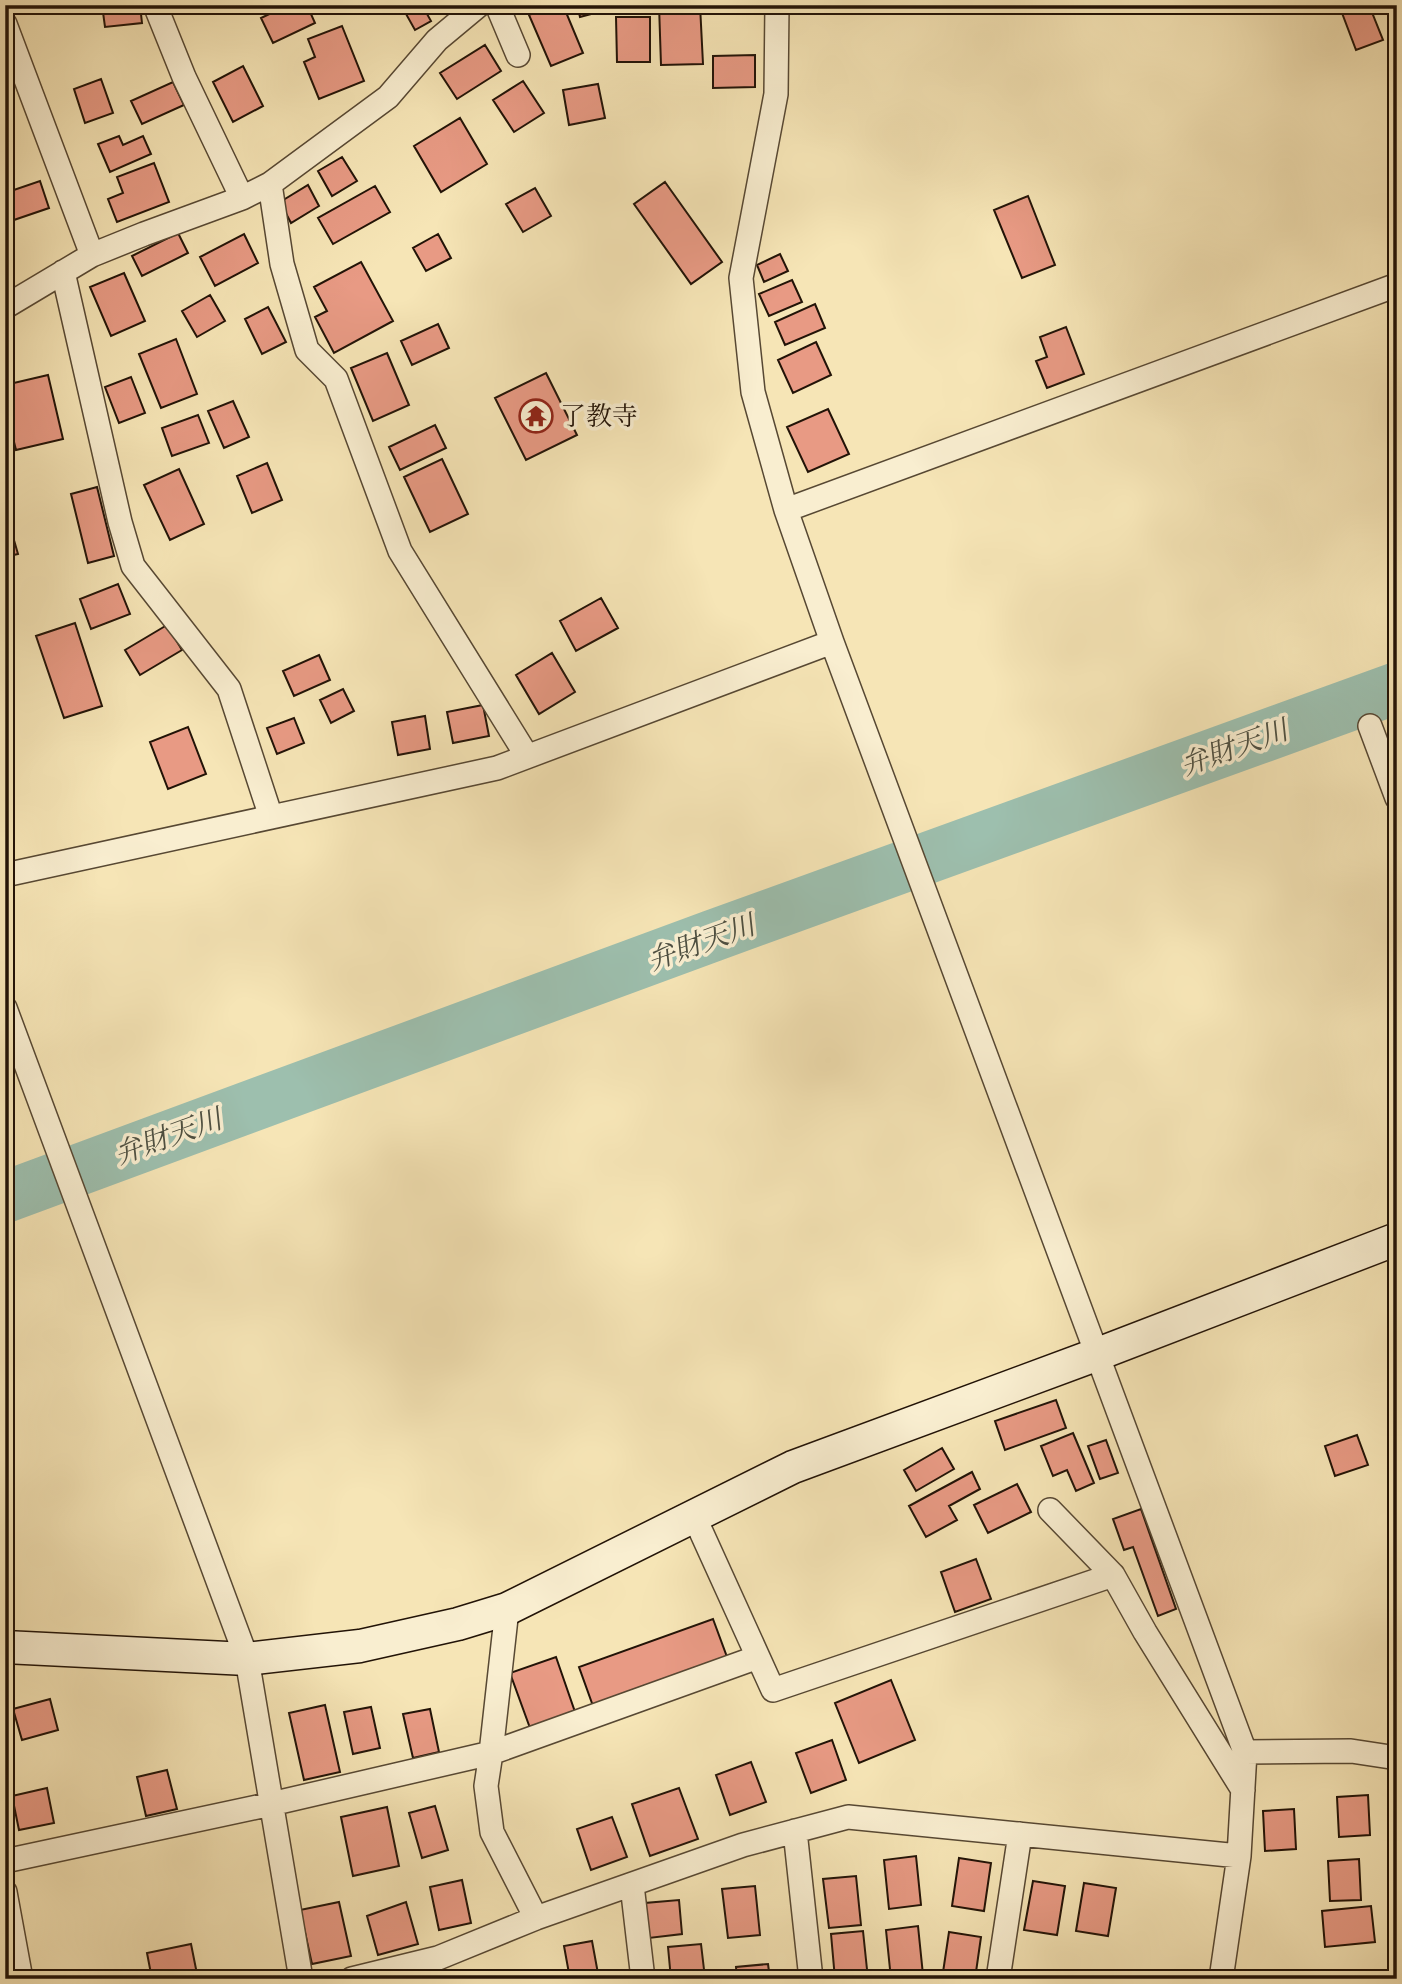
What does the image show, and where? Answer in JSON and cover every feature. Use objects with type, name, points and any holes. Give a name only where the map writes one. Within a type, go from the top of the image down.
[{"type":"street","points":[[155,5],[184,77],[242,198]]},
{"type":"street","points":[[5,307],[92,255],[242,198],[270,184],[388,97],[437,40],[479,5]]},
{"type":"street","points":[[497,5],[518,55]]},
{"type":"street","points":[[777,5],[776,94],[741,278],[753,392],[786,510],[832,642],[1245,1752],[1239,1856],[1221,1979]]},
{"type":"street","points":[[5,24],[92,255]]},
{"type":"street","points":[[270,184],[282,264],[307,350],[336,379],[400,551],[527,757]]},
{"type":"street","points":[[63,272],[120,522],[133,566],[229,689],[271,817]]},
{"type":"street","points":[[786,510],[1397,285]]},
{"type":"street","points":[[5,875],[497,768],[832,642]]},
{"type":"street","points":[[1370,726],[1397,798]]},
{"type":"street","points":[[5,1008],[247,1659],[301,1979]]},
{"type":"street","points":[[5,1647],[247,1659],[360,1646],[458,1624],[507,1609],[793,1467],[1397,1239]]},
{"type":"street","points":[[1050,1510],[1113,1575],[1243,1790]]},
{"type":"street","points":[[694,1516],[773,1690],[1113,1575]]},
{"type":"street","points":[[507,1609],[486,1786],[492,1832],[536,1918]]},
{"type":"street","points":[[5,1861],[491,1754],[758,1657]]},
{"type":"street","points":[[1245,1752],[1351,1751],[1397,1758]]},
{"type":"street","points":[[352,1979],[438,1958],[536,1918],[743,1845],[848,1817],[1239,1856]]},
{"type":"street","points":[[795,1831],[811,1979]]},
{"type":"street","points":[[998,1979],[1020,1834]]},
{"type":"street","points":[[632,1885],[643,1979]]},
{"type":"street","points":[[5,1892],[22,1979]]},
{"type":"building","points":[[102,5],[140,5],[142,23],[105,27]]},
{"type":"building","points":[[288,5],[307,5],[315,23],[273,43],[261,18]]},
{"type":"building","points":[[401,5],[422,5],[431,21],[415,30]]},
{"type":"building","points":[[551,5],[563,5],[583,53],[551,66],[529,15]]},
{"type":"building","points":[[577,5],[625,5],[580,17]]},
{"type":"building","points":[[659,5],[700,5],[703,64],[661,65]]},
{"type":"building","points":[[1339,5],[1369,5],[1383,40],[1356,50]]},
{"type":"building","points":[[616,17],[650,17],[650,62],[617,62]]},
{"type":"building","points":[[342,26],[364,81],[319,99],[304,62],[315,57],[308,39]]},
{"type":"building","points":[[485,45],[501,71],[457,99],[440,73]]},
{"type":"building","points":[[755,55],[755,87],[713,88],[713,56]]},
{"type":"building","points":[[243,66],[263,106],[233,122],[213,82]]},
{"type":"building","points":[[101,79],[113,113],[85,123],[74,89]]},
{"type":"building","points":[[523,81],[544,113],[514,132],[493,100]]},
{"type":"building","points":[[173,82],[184,105],[142,124],[131,101]]},
{"type":"building","points":[[598,84],[605,118],[569,125],[563,90]]},
{"type":"building","points":[[460,118],[487,164],[441,192],[414,146]]},
{"type":"building","points":[[119,136],[123,145],[143,136],[151,154],[110,172],[98,144]]},
{"type":"building","points":[[342,157],[357,181],[332,196],[318,171]]},
{"type":"building","points":[[154,163],[169,202],[117,222],[108,199],[123,193],[117,177]]},
{"type":"building","points":[[40,181],[49,208],[5,223],[5,193]]},
{"type":"building","points":[[665,182],[722,262],[691,284],[634,204]]},
{"type":"building","points":[[308,185],[319,206],[291,223],[280,202]]},
{"type":"building","points":[[375,186],[390,212],[333,244],[318,218]]},
{"type":"building","points":[[535,188],[551,216],[523,232],[506,204]]},
{"type":"building","points":[[1028,196],[1055,265],[1022,278],[994,210]]},
{"type":"building","points":[[178,233],[188,253],[142,276],[132,256]]},
{"type":"building","points":[[244,234],[258,263],[215,286],[200,257]]},
{"type":"building","points":[[438,234],[451,258],[426,271],[413,248]]},
{"type":"building","points":[[780,254],[788,271],[764,282],[757,265]]},
{"type":"building","points":[[361,262],[393,321],[334,353],[315,317],[327,311],[314,287]]},
{"type":"building","points":[[124,273],[145,321],[111,336],[90,287]]},
{"type":"building","points":[[792,280],[802,302],[769,316],[759,294]]},
{"type":"building","points":[[210,295],[225,321],[197,337],[182,311]]},
{"type":"building","points":[[815,304],[825,328],[785,345],[775,322]]},
{"type":"building","points":[[268,307],[286,342],[262,354],[245,319]]},
{"type":"building","points":[[438,324],[449,348],[412,365],[401,341]]},
{"type":"building","points":[[1066,327],[1084,374],[1047,388],[1036,361],[1047,357],[1040,337]]},
{"type":"building","points":[[176,339],[197,394],[161,408],[139,354]]},
{"type":"building","points":[[816,342],[831,375],[793,393],[778,360]]},
{"type":"building","points":[[387,353],[409,405],[373,421],[351,368]]},
{"type":"building","name":"了教寺","points":[[546,373],[577,435],[526,460],[495,398]]},
{"type":"building","points":[[48,375],[63,439],[16,450],[5,406],[5,385]]},
{"type":"building","points":[[131,377],[145,413],[119,423],[105,387]]},
{"type":"building","points":[[233,401],[249,437],[224,448],[208,411]]},
{"type":"building","points":[[828,409],[849,454],[808,472],[787,427]]},
{"type":"building","points":[[198,415],[209,443],[172,456],[162,428]]},
{"type":"building","points":[[435,425],[446,448],[400,470],[389,447]]},
{"type":"building","points":[[442,459],[468,514],[430,532],[404,477]]},
{"type":"building","points":[[267,463],[282,500],[252,513],[237,476]]},
{"type":"building","points":[[179,469],[204,524],[170,540],[144,485]]},
{"type":"building","points":[[97,487],[114,556],[88,563],[71,494]]},
{"type":"building","points":[[5,509],[18,554],[5,557]]},
{"type":"building","points":[[118,584],[130,614],[91,629],[80,599]]},
{"type":"building","points":[[601,598],[618,628],[576,651],[560,621]]},
{"type":"building","points":[[75,623],[102,706],[64,718],[36,636]]},
{"type":"building","points":[[167,625],[182,650],[140,675],[125,650]]},
{"type":"building","points":[[552,653],[575,692],[539,714],[516,675]]},
{"type":"building","points":[[319,655],[330,680],[294,696],[283,671]]},
{"type":"building","points":[[343,689],[354,711],[331,723],[320,700]]},
{"type":"building","points":[[483,705],[489,736],[453,743],[447,712]]},
{"type":"building","points":[[425,716],[430,749],[398,755],[392,722]]},
{"type":"building","points":[[294,718],[304,743],[277,754],[267,728]]},
{"type":"building","points":[[188,727],[206,774],[168,789],[150,742]]},
{"type":"building","points":[[1056,1400],[1066,1428],[1005,1450],[995,1421]]},
{"type":"building","points":[[1073,1433],[1094,1483],[1076,1491],[1067,1470],[1053,1476],[1041,1446]]},
{"type":"building","points":[[1357,1435],[1368,1465],[1335,1476],[1325,1446]]},
{"type":"building","points":[[1106,1440],[1118,1473],[1100,1479],[1088,1446]]},
{"type":"building","points":[[942,1448],[954,1469],[916,1491],[904,1470]]},
{"type":"building","points":[[972,1472],[980,1489],[949,1506],[957,1520],[926,1537],[909,1506]]},
{"type":"building","points":[[1017,1484],[1031,1512],[988,1533],[974,1505]]},
{"type":"building","points":[[1141,1509],[1176,1609],[1158,1616],[1133,1547],[1124,1550],[1113,1519]]},
{"type":"building","points":[[976,1559],[991,1599],[955,1612],[941,1572]]},
{"type":"building","points":[[713,1619],[727,1657],[593,1706],[579,1667]]},
{"type":"building","points":[[556,1657],[575,1712],[530,1728],[510,1673]]},
{"type":"building","points":[[891,1680],[915,1740],[859,1763],[835,1703]]},
{"type":"building","points":[[50,1699],[58,1730],[22,1740],[13,1709]]},
{"type":"building","points":[[325,1705],[340,1772],[304,1780],[289,1713]]},
{"type":"building","points":[[371,1707],[380,1748],[353,1754],[344,1712]]},
{"type":"building","points":[[430,1709],[439,1752],[413,1758],[403,1714]]},
{"type":"building","points":[[832,1740],[846,1780],[811,1793],[796,1753]]},
{"type":"building","points":[[751,1762],[766,1802],[730,1815],[716,1775]]},
{"type":"building","points":[[167,1770],[177,1809],[146,1816],[137,1777]]},
{"type":"building","points":[[47,1788],[54,1823],[19,1830],[12,1796]]},
{"type":"building","points":[[679,1788],[698,1839],[650,1856],[632,1804]]},
{"type":"building","points":[[1368,1795],[1370,1835],[1339,1837],[1337,1797]]},
{"type":"building","points":[[435,1806],[448,1850],[422,1858],[409,1813]]},
{"type":"building","points":[[387,1807],[399,1866],[353,1876],[341,1817]]},
{"type":"building","points":[[1294,1809],[1296,1849],[1265,1851],[1263,1811]]},
{"type":"building","points":[[612,1817],[627,1857],[591,1870],[577,1829]]},
{"type":"building","points":[[916,1856],[921,1905],[889,1909],[884,1860]]},
{"type":"building","points":[[959,1858],[991,1863],[984,1911],[952,1906]]},
{"type":"building","points":[[1359,1859],[1361,1900],[1330,1901],[1328,1861]]},
{"type":"building","points":[[856,1876],[861,1925],[829,1928],[823,1879]]},
{"type":"building","points":[[462,1880],[471,1923],[439,1930],[430,1887]]},
{"type":"building","points":[[1033,1881],[1065,1886],[1057,1935],[1024,1930]]},
{"type":"building","points":[[1084,1883],[1116,1888],[1108,1936],[1076,1931]]},
{"type":"building","points":[[755,1886],[760,1935],[728,1938],[722,1889]]},
{"type":"building","points":[[679,1900],[682,1934],[649,1938],[645,1903]]},
{"type":"building","points":[[339,1902],[351,1956],[312,1964],[300,1910]]},
{"type":"building","points":[[406,1902],[418,1944],[378,1955],[367,1916]]},
{"type":"building","points":[[1371,1906],[1375,1942],[1325,1947],[1322,1911]]},
{"type":"building","points":[[918,1926],[923,1975],[891,1979],[886,1930]]},
{"type":"building","points":[[863,1931],[868,1979],[835,1979],[831,1934]]},
{"type":"building","points":[[949,1932],[981,1937],[975,1979],[942,1979]]},
{"type":"building","points":[[592,1941],[599,1979],[570,1979],[564,1946]]},
{"type":"building","points":[[191,1944],[198,1979],[152,1979],[147,1953]]},
{"type":"building","points":[[701,1944],[705,1978],[671,1979],[668,1947]]},
{"type":"building","points":[[768,1964],[770,1979],[737,1979],[736,1967]]},
{"type":"waterway","name":"弁財天川","points":[[5,1197],[712,936],[1397,688]]},
{"type":"place","name":"了教寺","points":[[536,416]]}]
